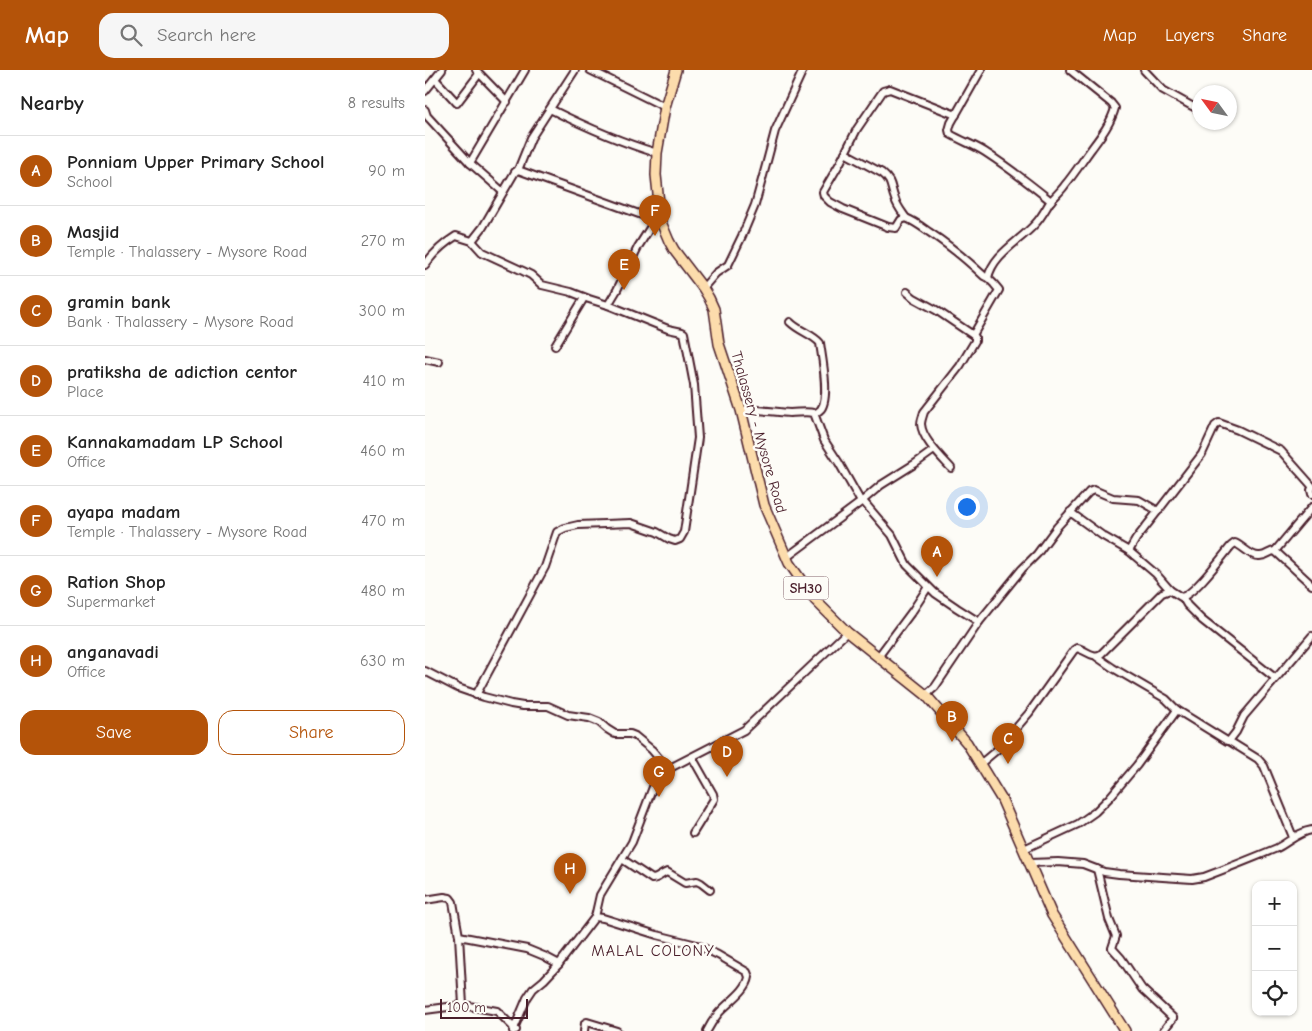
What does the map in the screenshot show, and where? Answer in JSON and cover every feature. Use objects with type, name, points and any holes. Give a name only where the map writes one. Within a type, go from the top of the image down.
[{"type":"main road","name":"Thalassery - Mysore Road","points":[[676,70],[665,107],[657,153],[658,221],[674,250],[703,288],[714,309],[719,344],[741,410],[764,505],[789,563],[815,600],[847,632],[926,695],[967,743],[1002,800],[1052,915],[1125,1031]]},
{"type":"street","points":[[425,91],[442,70]]},
{"type":"street","points":[[470,163],[525,70]]},
{"type":"street","points":[[472,241],[483,227],[515,172],[518,170],[531,138],[575,70]]},
{"type":"street","points":[[590,70],[665,107]]},
{"type":"street","points":[[703,288],[716,273],[728,265],[742,236],[755,205],[775,131],[803,70]]},
{"type":"street","points":[[981,70],[956,115],[949,130],[950,134],[1005,165],[1051,201]]},
{"type":"street","points":[[988,278],[998,258],[1035,225],[1051,201],[1065,186],[1105,130],[1113,115],[1115,108],[1111,103],[1070,70]]},
{"type":"street","points":[[1144,70],[1163,90],[1192,106]]},
{"type":"street","points":[[435,79],[457,103],[477,72],[507,102]]},
{"type":"street","points":[[905,218],[901,220],[896,228],[888,227],[830,202],[823,192],[857,129],[883,91],[890,90],[956,115]]},
{"type":"street","points":[[549,109],[632,146],[657,153]]},
{"type":"street","points":[[425,110],[427,116],[470,163],[503,192]]},
{"type":"street","points":[[845,153],[888,177],[895,200],[905,218],[941,240],[995,284],[999,290],[973,335]]},
{"type":"street","points":[[518,170],[658,221],[639,248],[608,305]]},
{"type":"street","points":[[425,265],[440,246],[456,236],[472,241],[482,252],[531,276],[542,285],[571,292],[668,329],[682,332],[685,336],[694,385],[698,438],[684,532],[675,541],[657,532],[631,523],[577,525],[557,532],[545,567],[475,694]]},
{"type":"street","points":[[907,292],[973,335],[975,339],[960,366],[924,412],[922,418],[921,424],[924,434],[934,450],[951,468]]},
{"type":"street","points":[[555,346],[584,298]]},
{"type":"street","points":[[741,410],[814,413],[818,412],[822,407],[825,389],[820,343],[790,322]]},
{"type":"street","points":[[425,359],[439,362]]},
{"type":"street","points":[[814,413],[824,440],[862,502],[892,536],[907,565],[928,587],[979,622]]},
{"type":"street","points":[[1129,551],[1136,539],[1202,454],[1215,426],[1219,423],[1239,430],[1281,451],[1312,487],[1312,494]]},
{"type":"street","points":[[787,557],[862,502],[881,485],[934,450]]},
{"type":"street","points":[[926,695],[935,687],[979,622],[1022,568],[1037,554],[1057,527],[1085,496],[1094,490],[1113,498],[1139,500],[1158,510]]},
{"type":"street","points":[[1183,598],[1203,580],[1231,546],[1235,544],[1259,557],[1275,551],[1312,507]]},
{"type":"street","points":[[1070,512],[1103,536],[1129,551],[1156,574],[1170,590],[1183,598],[1187,605],[1202,620],[1275,678]]},
{"type":"street","points":[[1275,551],[1312,585]]},
{"type":"street","points":[[878,657],[928,587]]},
{"type":"street","points":[[1097,657],[1162,593],[1170,590]]},
{"type":"street","points":[[425,1010],[463,1005],[497,1011],[515,1030],[527,998],[533,989],[559,964],[595,917],[600,895],[633,842],[653,787],[660,776],[668,769],[745,730],[847,632]]},
{"type":"street","points":[[1229,741],[1236,732],[1243,716],[1312,636]]},
{"type":"street","points":[[980,764],[998,749],[1029,713],[1077,648],[1097,657],[1166,699],[1177,710],[1258,759],[1264,766],[1293,837]]},
{"type":"street","points":[[425,671],[457,688],[475,694],[511,704],[547,706],[568,715],[589,718],[599,722],[615,734],[635,736],[652,750],[668,769]]},
{"type":"street","points":[[1024,849],[1079,824],[1095,812],[1137,765],[1177,710]]},
{"type":"street","points":[[692,757],[714,799],[693,833]]},
{"type":"street","points":[[1029,863],[1083,864],[1105,872],[1119,874],[1192,879],[1204,878],[1279,847],[1293,837],[1312,830]]},
{"type":"street","points":[[622,859],[652,879],[667,872],[685,883],[701,882],[710,890]]},
{"type":"street","points":[[1097,869],[1109,919],[1116,936],[1112,948],[1142,989],[1173,1018],[1163,1031]]},
{"type":"street","points":[[425,900],[444,897],[450,898],[453,902],[459,936],[463,1005]]},
{"type":"street","points":[[595,917],[697,945],[747,972],[749,981],[743,990],[717,1015],[707,1031]]},
{"type":"street","points":[[459,936],[527,949],[559,964]]},
{"type":"street","points":[[584,1031],[585,1023],[587,1022],[617,1031]]},
{"type":"place","name":"ayapa madam","points":[[655,236]]},
{"type":"place","name":"Kannakamadam LP School","points":[[624,290]]},
{"type":"place","name":"Ponniam Upper Primary School","points":[[937,577]]},
{"type":"place","name":"Masjid","points":[[952,742]]},
{"type":"place","name":"gramin bank","points":[[1008,764]]},
{"type":"place","name":"pratiksha de adiction centor","points":[[727,777]]},
{"type":"place","name":"Ration Shop","points":[[659,797]]},
{"type":"place","name":"anganavadi","points":[[570,894]]},
{"type":"district","name":"MALAL COLONY","points":[[653,950]]}]
